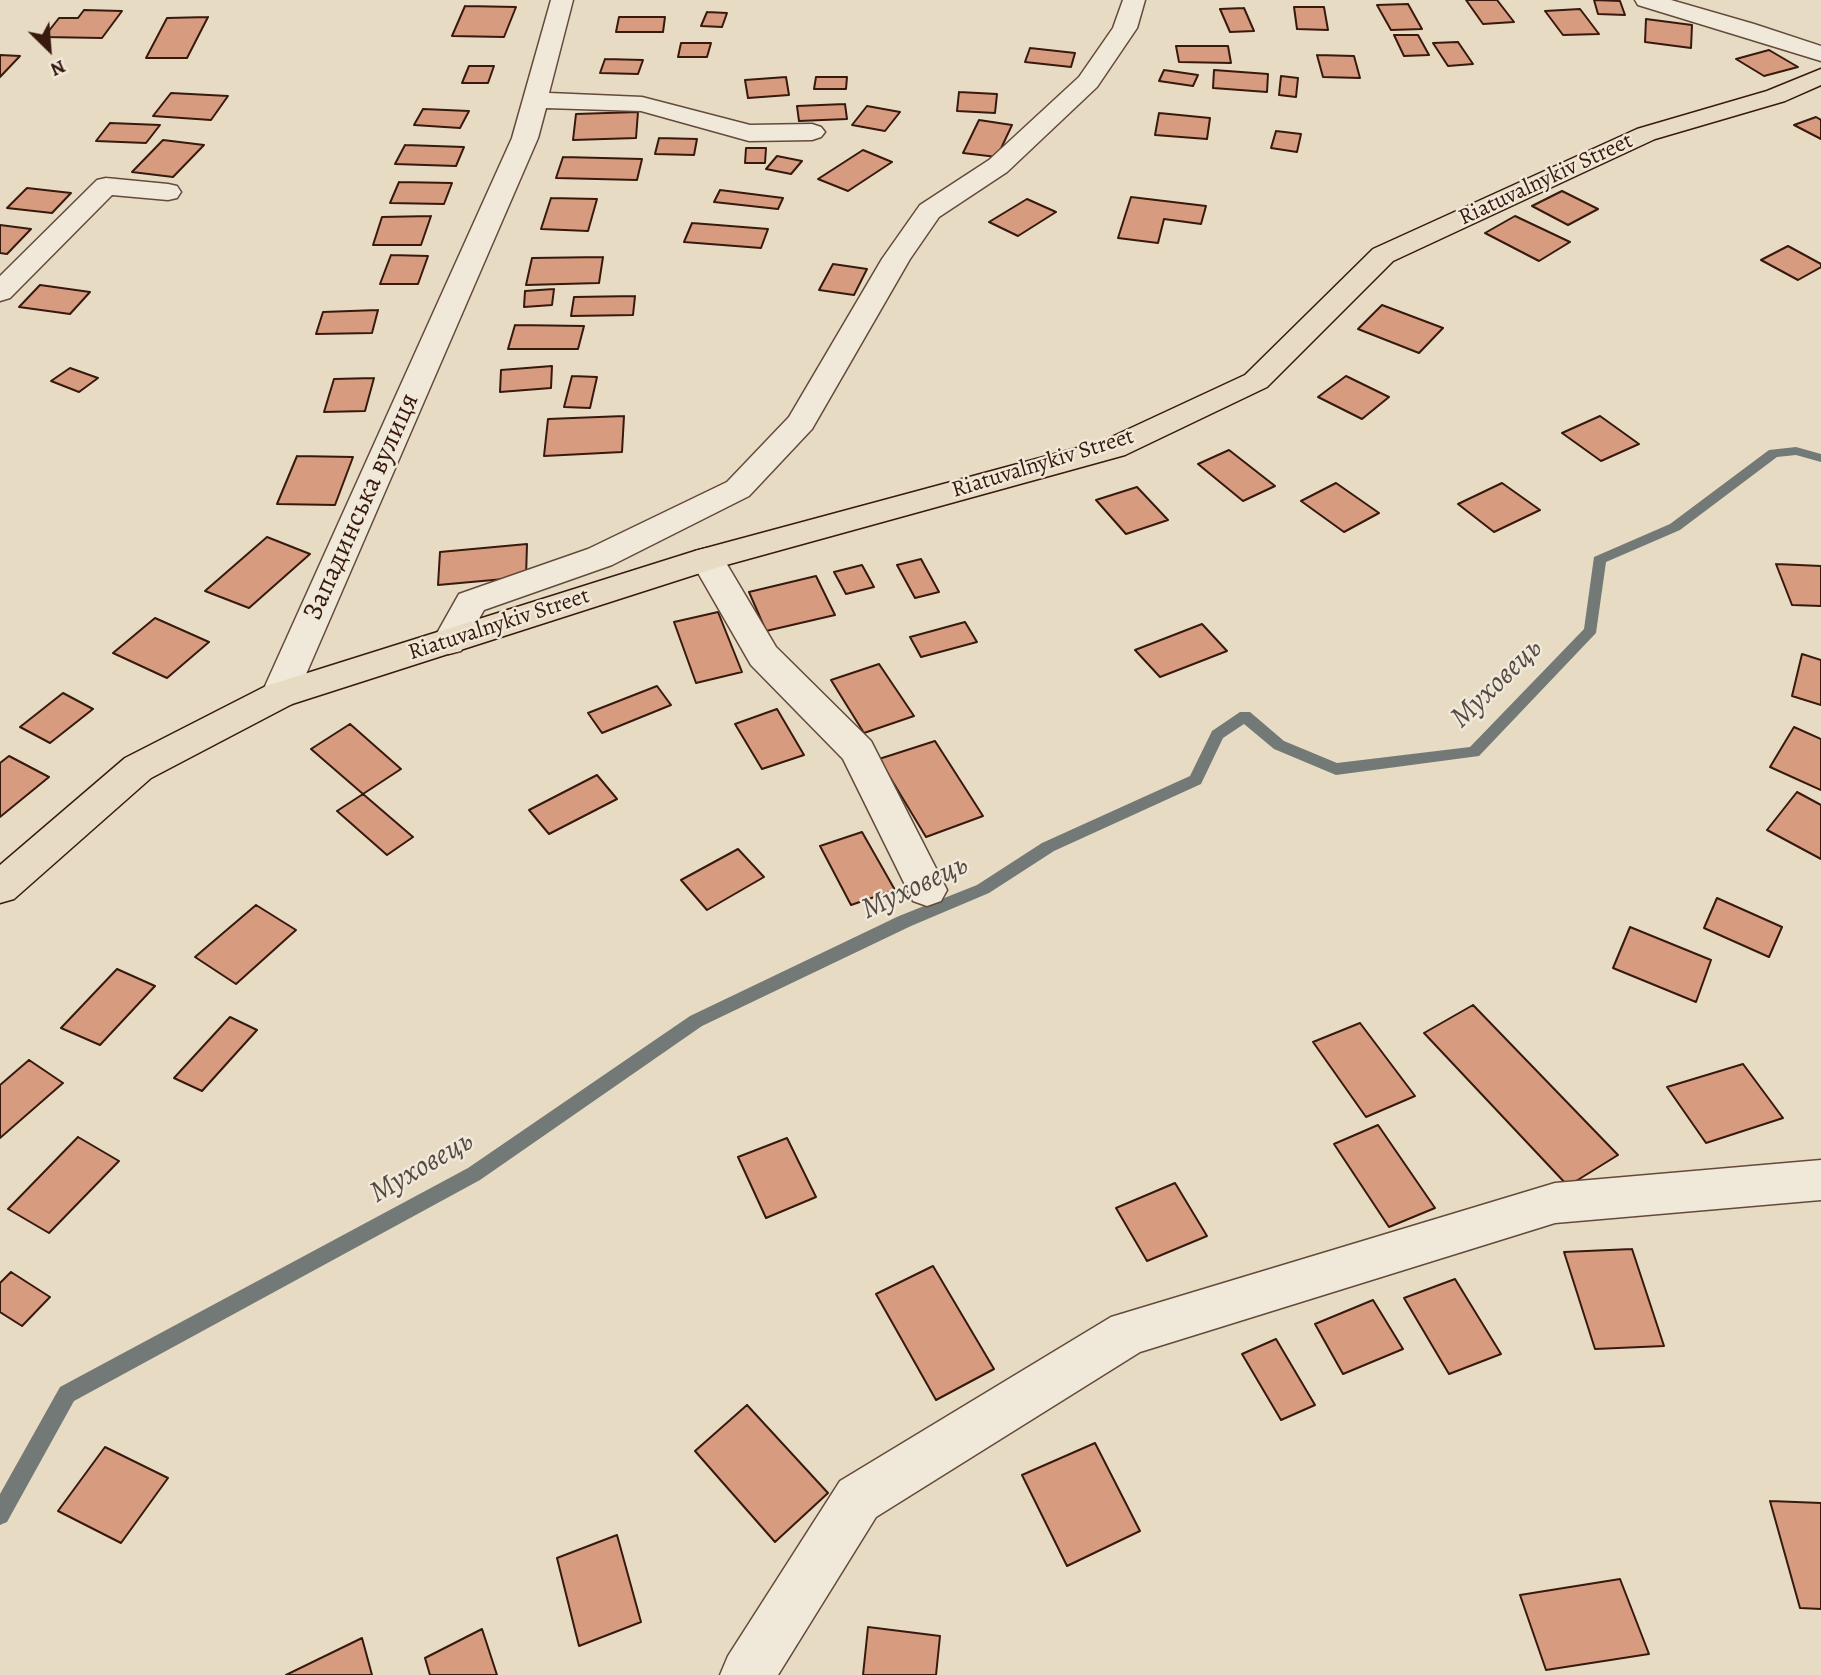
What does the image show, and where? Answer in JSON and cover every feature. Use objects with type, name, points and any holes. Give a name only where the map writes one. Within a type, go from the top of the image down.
[{"type":"main road","name":"Riatuvalnykiv Street","points":[[279,695],[707,559],[1114,448],[1255,381],[1383,255],[1646,134],[1776,96],[1821,76]]},
{"type":"main road","points":[[0,888],[138,768],[279,695]]},
{"type":"street","name":"Западинська вулиця","points":[[279,695],[525,138],[562,0]]},
{"type":"street","points":[[449,642],[471,601],[600,557],[738,489],[801,422],[896,259],[929,211],[998,166],[1088,82],[1125,27],[1134,0]]},
{"type":"street","points":[[1646,0],[1821,54]]},
{"type":"street","points":[[535,100],[642,104],[749,133],[812,132]]},
{"type":"street","points":[[0,292],[106,186],[168,192]]},
{"type":"street","points":[[707,559],[763,656],[858,751],[927,890]]},
{"type":"street","points":[[747,1675],[858,1499],[1128,1333],[1555,1203],[1821,1180]]},
{"type":"building","points":[[1466,0],[1497,0],[1514,22],[1483,24]]},
{"type":"building","points":[[1594,0],[1620,1],[1625,15],[1598,14]]},
{"type":"building","points":[[1408,4],[1422,29],[1391,30],[1377,5]]},
{"type":"building","points":[[465,6],[516,7],[504,37],[452,36]]},
{"type":"building","points":[[1294,7],[1324,7],[1328,30],[1297,29]]},
{"type":"building","points":[[1244,8],[1254,31],[1230,32],[1220,9]]},
{"type":"building","points":[[1580,9],[1599,34],[1563,35],[1545,11]]},
{"type":"building","points":[[84,10],[122,11],[102,38],[44,37],[59,18],[78,18]]},
{"type":"building","points":[[707,12],[727,13],[722,27],[701,26]]},
{"type":"building","points":[[208,17],[187,58],[146,58],[167,18]]},
{"type":"building","points":[[619,17],[665,17],[663,32],[616,32]]},
{"type":"building","points":[[1646,19],[1692,25],[1691,48],[1645,42]]},
{"type":"building","points":[[1394,35],[1418,35],[1429,55],[1404,56]]},
{"type":"building","points":[[1458,42],[1473,64],[1448,66],[1433,43]]},
{"type":"building","points":[[681,43],[711,43],[707,57],[678,57]]},
{"type":"building","points":[[1176,46],[1228,46],[1231,63],[1179,62]]},
{"type":"building","points":[[1030,48],[1075,53],[1071,67],[1025,62]]},
{"type":"building","points":[[1769,50],[1798,67],[1764,76],[1736,59]]},
{"type":"building","points":[[0,55],[20,56],[0,77]]},
{"type":"building","points":[[1317,55],[1354,56],[1360,78],[1323,77]]},
{"type":"building","points":[[605,59],[643,60],[638,74],[600,73]]},
{"type":"building","points":[[469,66],[494,66],[488,83],[462,83]]},
{"type":"building","points":[[1164,70],[1198,75],[1193,86],[1159,81]]},
{"type":"building","points":[[1214,70],[1268,74],[1267,92],[1213,88]]},
{"type":"building","points":[[1281,76],[1298,78],[1296,97],[1279,95]]},
{"type":"building","points":[[786,77],[789,95],[748,98],[745,80]]},
{"type":"building","points":[[816,77],[847,77],[846,89],[814,89]]},
{"type":"building","points":[[959,92],[997,94],[995,113],[957,111]]},
{"type":"building","points":[[171,93],[228,96],[211,120],[153,116]]},
{"type":"building","points":[[845,104],[847,119],[799,121],[797,106]]},
{"type":"building","points":[[867,106],[900,112],[885,131],[852,125]]},
{"type":"building","points":[[423,109],[469,111],[460,128],[414,125]]},
{"type":"building","points":[[638,112],[636,138],[573,140],[576,114]]},
{"type":"building","points":[[1159,113],[1210,118],[1207,139],[1155,135]]},
{"type":"building","points":[[1816,117],[1821,120],[1821,139],[1794,125]]},
{"type":"building","points":[[979,120],[1012,125],[997,157],[963,153]]},
{"type":"building","points":[[110,123],[160,125],[146,143],[96,141]]},
{"type":"building","points":[[1276,131],[1301,134],[1297,152],[1271,148]]},
{"type":"building","points":[[659,138],[697,139],[694,155],[655,154]]},
{"type":"building","points":[[163,140],[204,145],[173,177],[132,172]]},
{"type":"building","points":[[405,145],[464,147],[456,166],[395,164]]},
{"type":"building","points":[[746,148],[766,148],[765,163],[745,163]]},
{"type":"building","points":[[863,150],[892,162],[848,191],[818,179]]},
{"type":"building","points":[[777,156],[802,161],[791,174],[766,169]]},
{"type":"building","points":[[563,157],[642,159],[637,180],[556,178]]},
{"type":"building","points":[[399,182],[452,183],[444,204],[390,203]]},
{"type":"building","points":[[27,188],[71,193],[52,213],[7,208]]},
{"type":"building","points":[[720,190],[783,198],[778,209],[714,202]]},
{"type":"building","points":[[1562,191],[1598,209],[1568,225],[1532,206]]},
{"type":"building","points":[[1131,197],[1206,206],[1201,224],[1164,219],[1158,243],[1118,238]]},
{"type":"building","points":[[551,198],[597,199],[588,231],[541,229]]},
{"type":"building","points":[[1027,199],[1056,212],[1018,236],[989,222]]},
{"type":"building","points":[[431,216],[421,245],[373,245],[382,217]]},
{"type":"building","points":[[1515,216],[1570,242],[1539,261],[1485,233]]},
{"type":"building","points":[[692,223],[768,229],[761,248],[684,242]]},
{"type":"building","points":[[0,225],[31,229],[7,254],[0,253]]},
{"type":"building","points":[[1788,246],[1821,264],[1821,267],[1798,280],[1761,260]]},
{"type":"building","points":[[391,255],[428,256],[418,284],[380,284]]},
{"type":"building","points":[[603,257],[599,283],[526,285],[532,258]]},
{"type":"building","points":[[833,264],[867,269],[854,295],[819,290]]},
{"type":"building","points":[[40,285],[90,292],[70,314],[19,307]]},
{"type":"building","points":[[554,289],[552,305],[524,307],[525,291]]},
{"type":"building","points":[[635,296],[633,315],[571,316],[574,297]]},
{"type":"building","points":[[1382,305],[1443,328],[1419,353],[1358,329]]},
{"type":"building","points":[[378,310],[372,333],[316,334],[323,312]]},
{"type":"building","points":[[515,325],[584,326],[578,349],[508,349]]},
{"type":"building","points":[[552,366],[551,388],[500,392],[501,370]]},
{"type":"building","points":[[70,368],[98,378],[79,392],[51,381]]},
{"type":"building","points":[[572,376],[597,377],[590,408],[564,407]]},
{"type":"building","points":[[1346,376],[1389,397],[1362,419],[1318,397]]},
{"type":"building","points":[[374,378],[365,411],[324,412],[334,379]]},
{"type":"building","points":[[624,416],[622,452],[544,456],[548,419]]},
{"type":"building","points":[[1600,416],[1639,444],[1601,461],[1562,433]]},
{"type":"building","points":[[1229,450],[1275,486],[1243,501],[1198,464]]},
{"type":"building","points":[[297,456],[353,457],[335,505],[277,504]]},
{"type":"building","points":[[1336,483],[1379,513],[1344,532],[1301,501]]},
{"type":"building","points":[[1502,483],[1540,510],[1494,532],[1458,504]]},
{"type":"building","points":[[1137,487],[1168,520],[1126,534],[1096,500]]},
{"type":"building","points":[[267,537],[310,554],[249,608],[205,591]]},
{"type":"building","points":[[527,544],[526,577],[438,585],[440,552]]},
{"type":"building","points":[[921,559],[939,592],[915,598],[897,565]]},
{"type":"building","points":[[1776,564],[1821,566],[1821,606],[1792,605]]},
{"type":"building","points":[[862,565],[874,587],[846,594],[834,572]]},
{"type":"building","points":[[816,576],[835,615],[766,631],[749,592]]},
{"type":"building","points":[[718,612],[742,672],[696,683],[674,622]]},
{"type":"building","points":[[155,618],[209,642],[167,678],[113,653]]},
{"type":"building","points":[[965,622],[977,642],[921,657],[910,637]]},
{"type":"building","points":[[1202,624],[1227,651],[1160,677],[1135,650]]},
{"type":"building","points":[[1802,654],[1821,660],[1821,705],[1792,696]]},
{"type":"building","points":[[879,664],[914,716],[864,733],[831,680]]},
{"type":"building","points":[[657,686],[671,705],[602,733],[588,713]]},
{"type":"building","points":[[63,693],[93,709],[50,743],[20,727]]},
{"type":"building","points":[[777,709],[804,755],[762,769],[735,724]]},
{"type":"building","points":[[350,724],[401,769],[363,794],[311,749]]},
{"type":"building","points":[[1794,727],[1821,739],[1821,790],[1770,767]]},
{"type":"building","points":[[935,741],[983,816],[926,837],[879,759]]},
{"type":"building","points":[[9,756],[49,777],[0,817],[0,763]]},
{"type":"building","points":[[597,775],[617,799],[549,834],[529,810]]},
{"type":"building","points":[[1797,792],[1821,805],[1821,859],[1767,830]]},
{"type":"building","points":[[363,794],[413,837],[387,855],[337,811]]},
{"type":"building","points":[[862,832],[895,890],[851,905],[820,846]]},
{"type":"building","points":[[738,849],[764,877],[707,910],[681,880]]},
{"type":"building","points":[[1717,898],[1782,927],[1769,957],[1704,928]]},
{"type":"building","points":[[256,905],[296,930],[236,984],[195,957]]},
{"type":"building","points":[[1630,927],[1711,960],[1696,1002],[1613,968]]},
{"type":"building","points":[[117,969],[155,986],[100,1045],[61,1028]]},
{"type":"building","points":[[1473,1005],[1618,1155],[1568,1186],[1424,1033]]},
{"type":"building","points":[[230,1017],[257,1030],[202,1091],[174,1078]]},
{"type":"building","points":[[1360,1023],[1415,1096],[1366,1117],[1313,1042]]},
{"type":"building","points":[[29,1060],[63,1083],[0,1138],[0,1085]]},
{"type":"building","points":[[1743,1064],[1783,1118],[1706,1143],[1667,1087]]},
{"type":"building","points":[[1378,1125],[1435,1208],[1389,1227],[1334,1144]]},
{"type":"building","points":[[78,1137],[119,1161],[49,1233],[8,1209]]},
{"type":"building","points":[[787,1138],[816,1197],[766,1218],[738,1157]]},
{"type":"building","points":[[1175,1183],[1207,1236],[1147,1261],[1116,1208]]},
{"type":"building","points":[[1632,1249],[1664,1346],[1595,1349],[1564,1252]]},
{"type":"building","points":[[933,1266],[994,1369],[936,1400],[876,1294]]},
{"type":"building","points":[[11,1272],[50,1297],[22,1326],[0,1312],[0,1283]]},
{"type":"building","points":[[1455,1279],[1501,1354],[1449,1374],[1404,1298]]},
{"type":"building","points":[[1373,1300],[1403,1349],[1343,1374],[1315,1324]]},
{"type":"building","points":[[1276,1339],[1315,1405],[1281,1420],[1242,1354]]},
{"type":"building","points":[[747,1405],[828,1493],[775,1542],[695,1451]]},
{"type":"building","points":[[1095,1443],[1140,1531],[1067,1566],[1022,1475]]},
{"type":"building","points":[[105,1447],[168,1478],[121,1543],[58,1511]]},
{"type":"building","points":[[1770,1501],[1821,1503],[1821,1609],[1800,1608]]},
{"type":"building","points":[[617,1535],[641,1622],[579,1646],[557,1558]]},
{"type":"building","points":[[1620,1579],[1649,1654],[1546,1670],[1520,1595]]},
{"type":"building","points":[[868,1627],[940,1636],[936,1675],[863,1675]]},
{"type":"building","points":[[482,1629],[497,1675],[430,1675],[425,1658]]},
{"type":"building","points":[[362,1638],[372,1675],[286,1675]]},
{"type":"waterway","name":"Муховець","points":[[0,1515],[67,1394],[474,1174],[696,1021],[905,921],[983,889],[1048,847],[1196,780],[1217,735],[1245,716],[1279,745],[1336,769],[1474,752],[1591,630],[1599,560],[1675,527],[1774,453],[1796,451],[1821,458]]}]
